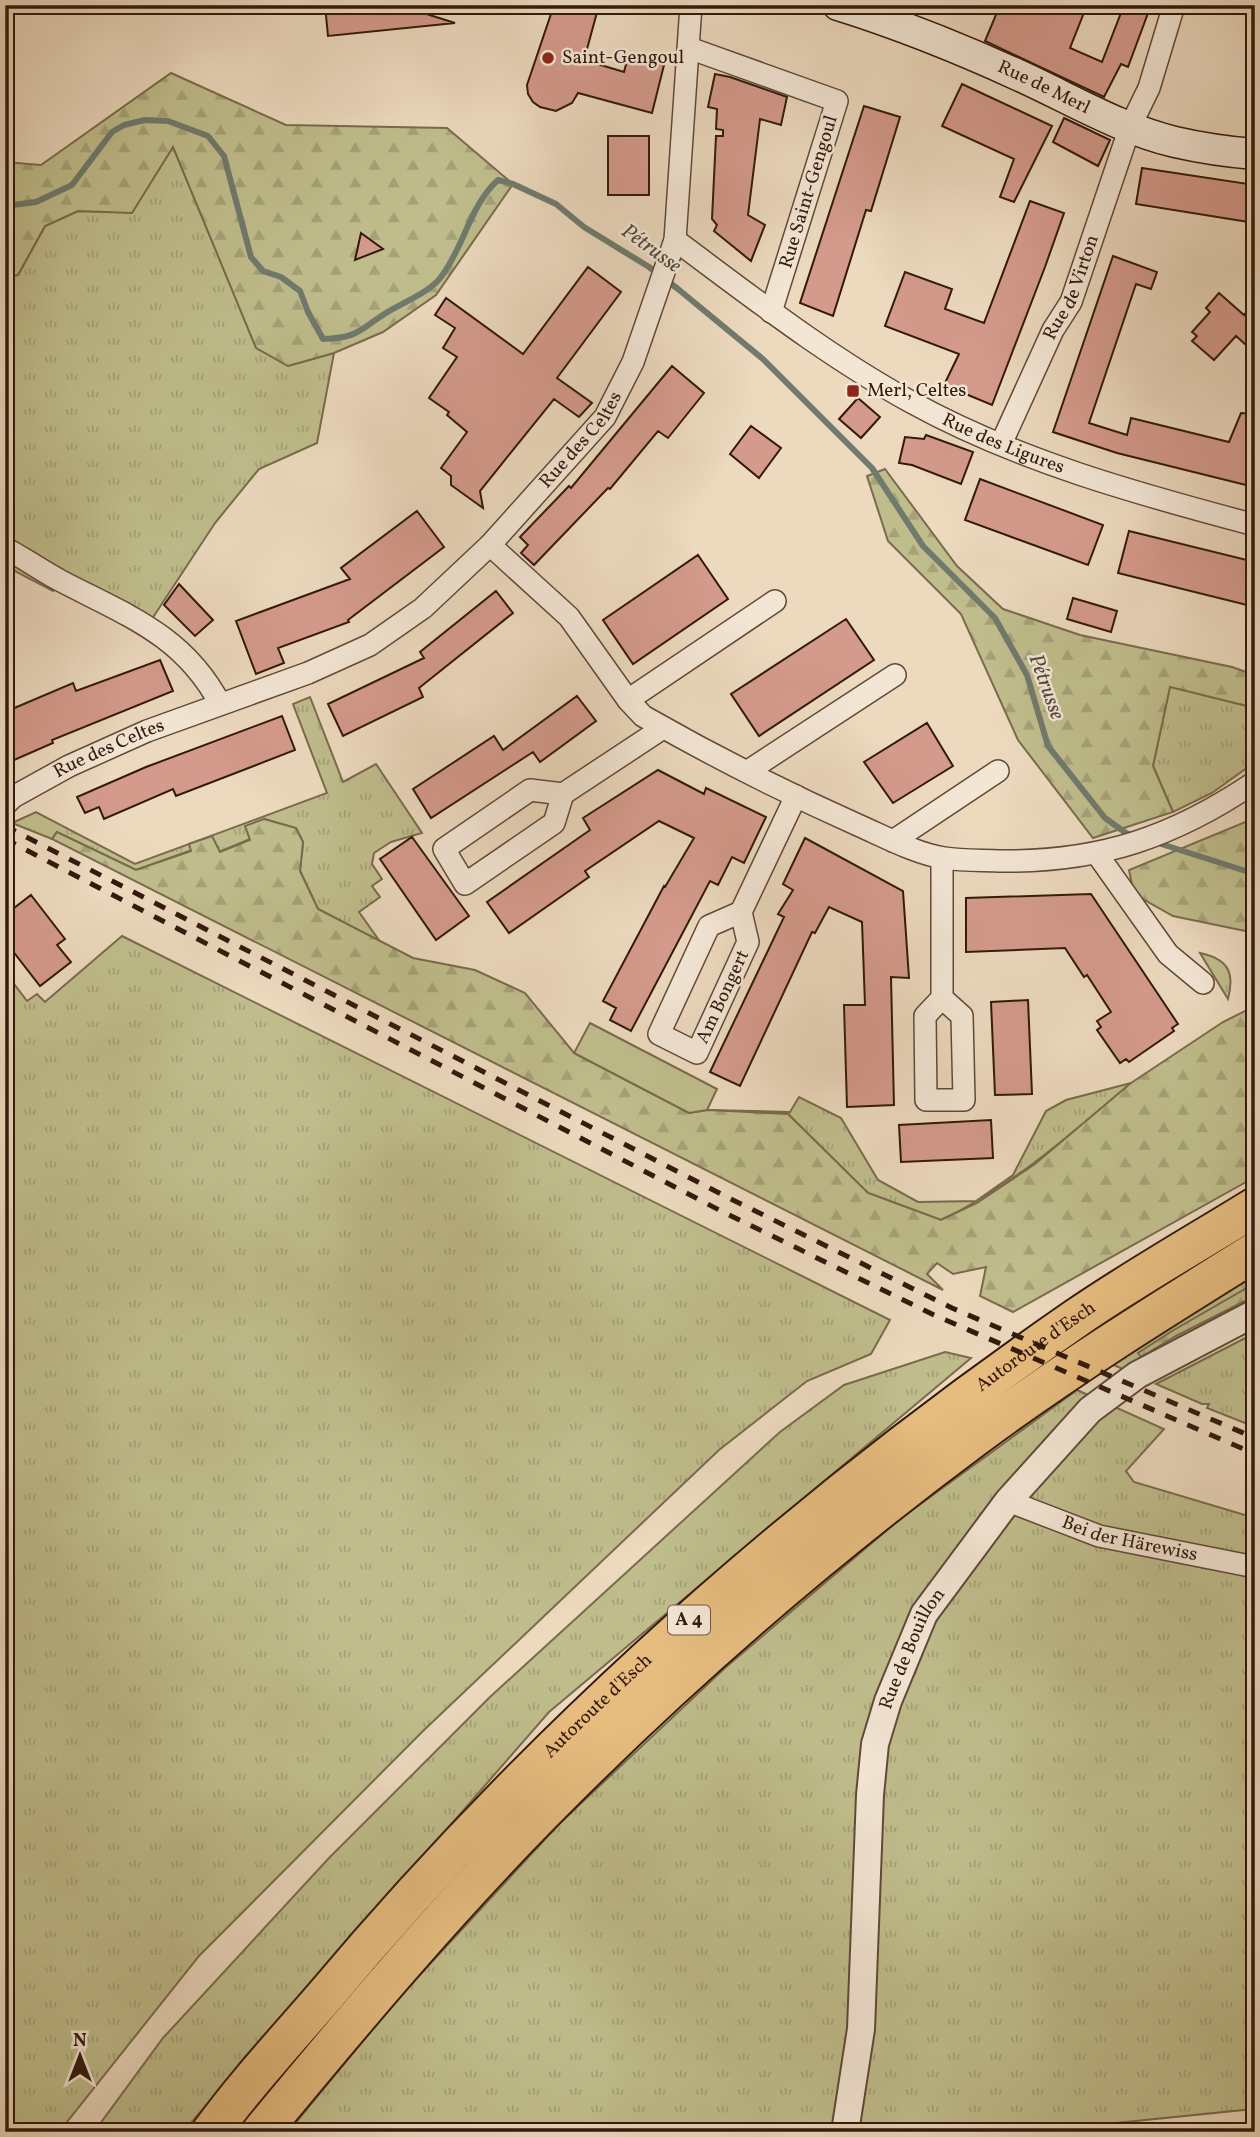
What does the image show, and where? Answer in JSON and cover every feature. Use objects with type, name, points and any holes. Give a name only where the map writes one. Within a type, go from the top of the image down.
[{"type":"highway","name":"Autoroute d'Esch","points":[[211,2132],[436,1868],[520,1780],[667,1639],[798,1527],[960,1402],[1078,1317],[1255,1207]]},
{"type":"highway","name":"Autoroute d'Esch","points":[[261,2132],[379,1990],[476,1883],[545,1809],[688,1674],[816,1561],[978,1435],[1106,1345],[1255,1252]]},
{"type":"main road","name":"Rue de Merl","points":[[838,5],[890,21],[961,50],[1130,127],[1175,142],[1255,153]]},
{"type":"street","name":"Rue des Celtes","points":[[5,805],[13,797],[69,766],[147,731],[308,673],[370,645],[423,608],[490,545],[605,417],[633,362],[675,240],[691,5]]},
{"type":"street","name":"Rue de Virton","points":[[1001,444],[1053,330],[1071,302],[1130,127],[1149,88],[1174,5]]},
{"type":"street","name":"Rue Saint-Gengoul","points":[[689,48],[837,101],[771,312]]},
{"type":"street","name":"Rue des Ligures","points":[[675,240],[795,330],[911,402],[1001,444],[1109,484],[1255,525]]},
{"type":"street","points":[[490,545],[569,617],[628,700],[643,716],[796,796],[893,841],[942,858],[1037,861],[1097,854],[1125,847],[1179,827],[1223,804],[1255,782]]},
{"type":"street","points":[[5,548],[148,625],[197,667],[220,704]]},
{"type":"street","points":[[628,700],[775,601]]},
{"type":"street","points":[[748,771],[895,674]]},
{"type":"street","points":[[563,794],[530,790],[444,849],[465,884],[554,823],[563,794],[663,728]]},
{"type":"street","points":[[893,841],[998,771]]},
{"type":"street","points":[[741,912],[796,796]]},
{"type":"street","points":[[1097,854],[1168,954],[1203,983]]},
{"type":"street","points":[[942,858],[942,998]]},
{"type":"street","name":"Am Bongert","points":[[741,912],[748,942],[696,1053],[659,1034],[709,926],[741,912]]},
{"type":"street","name":"Rue de Bouillon","points":[[845,2132],[861,2029],[874,1744],[888,1701],[924,1614],[1008,1501],[1090,1410],[1137,1376],[1255,1313]]},
{"type":"street","name":"Bei der Härewiss","points":[[1008,1501],[1099,1536],[1255,1567]]},
{"type":"green space","points":[[171,73],[286,125],[447,128],[513,184],[436,295],[383,332],[334,353],[288,366],[256,348],[173,147],[132,213],[78,211],[45,226],[18,275],[5,277],[5,162],[41,165]]},
{"type":"green space","points":[[173,146],[256,347],[288,366],[334,353],[317,443],[259,469],[215,523],[148,625],[59,580],[53,591],[5,566],[5,277],[18,275],[45,226],[78,211],[132,212]]},
{"type":"green space","points":[[885,469],[957,566],[1003,609],[1080,635],[1232,667],[1255,675],[1255,708],[1170,687],[1153,766],[1173,812],[1093,838],[1018,740],[961,614],[888,541],[867,476]]},
{"type":"green space","points":[[1170,686],[1255,708],[1255,762],[1212,793],[1173,812],[1153,766]]},
{"type":"green space","points":[[310,697],[343,782],[376,764],[422,833],[391,842],[374,853],[372,864],[382,879],[372,886],[380,897],[359,912],[381,943],[318,909],[300,871],[303,842],[296,828],[264,819],[250,839],[219,852],[211,836],[192,850],[136,870],[57,832],[52,839],[12,823],[36,812],[135,864],[327,793],[293,704]]},
{"type":"green space","points":[[1255,818],[1255,933],[1173,916],[1134,894],[1129,870]]},
{"type":"green space","points":[[264,819],[296,828],[303,842],[300,871],[318,909],[413,958],[475,970],[525,993],[574,1053],[689,1113],[707,1110],[788,1114],[868,1193],[941,1220],[977,1203],[1035,1164],[1131,1083],[1223,1022],[1255,1006],[1255,1177],[1013,1312],[980,1296],[986,1267],[953,1274],[937,1263],[927,1274],[943,1290],[52,839],[57,832],[136,870],[191,851],[189,844],[212,836],[220,852],[250,840],[245,826]]},
{"type":"green space","points":[[122,936],[890,1320],[871,1354],[807,1381],[719,1450],[423,1731],[199,1956],[59,2132],[5,2132],[5,972],[27,1001],[37,994],[45,1002]]},
{"type":"green space","points":[[1200,953],[1217,959],[1227,968],[1231,981],[1228,999]]},
{"type":"green space","points":[[590,1023],[717,1089],[707,1110],[689,1113],[574,1053]]},
{"type":"green space","points":[[1131,1083],[1064,1140],[978,1200],[1013,1175],[1046,1111],[1066,1100]]},
{"type":"green space","points":[[799,1097],[841,1118],[878,1180],[918,1202],[976,1201],[941,1220],[868,1193],[788,1114],[707,1110],[790,1112]]},
{"type":"green space","points":[[1255,1274],[1255,1300],[1178,1338],[1125,1370],[1111,1364]]},
{"type":"green space","points":[[1255,1285],[1255,1296],[1141,1357],[1138,1353],[1172,1331]]},
{"type":"green space","points":[[1255,1333],[1255,1427],[1207,1408],[1209,1404],[1202,1404],[1156,1384]]},
{"type":"green space","points":[[945,1352],[971,1358],[549,1712],[183,2132],[94,2132],[163,2038],[329,1858],[490,1697],[780,1432],[844,1385]]},
{"type":"green space","points":[[1077,1390],[1164,1429],[1126,1471],[1134,1482],[1255,1518],[1253,2109],[1027,2132],[288,2132],[394,2003],[559,1824],[725,1668],[900,1519]]},
{"type":"building","points":[[325,5],[398,5],[455,23],[328,36]]},
{"type":"building","name":"Saint-Gengoul","points":[[554,5],[599,5],[584,60],[624,72],[628,57],[664,65],[652,113],[578,93],[572,103],[556,111],[540,107],[533,102],[527,85]]},
{"type":"building","points":[[1000,5],[1087,5],[1070,48],[1102,62],[1124,5],[1151,5],[1128,67],[1121,64],[1104,97],[985,41]]},
{"type":"building","points":[[715,74],[787,97],[781,125],[760,119],[748,215],[765,225],[751,261],[714,231],[717,225],[712,219],[716,136],[723,136],[723,130],[716,129],[717,109],[708,107]]},
{"type":"building","points":[[962,84],[1052,126],[1014,202],[1000,197],[1014,159],[942,126]]},
{"type":"building","points":[[864,106],[900,117],[871,211],[866,210],[833,316],[800,303]]},
{"type":"building","points":[[1064,118],[1110,140],[1098,166],[1053,142]]},
{"type":"building","points":[[608,136],[649,136],[649,195],[608,195]]},
{"type":"building","points":[[1142,168],[1255,185],[1255,223],[1136,204]]},
{"type":"building","points":[[1030,201],[1064,213],[992,405],[944,385],[959,354],[885,326],[905,272],[952,289],[945,309],[984,323]]},
{"type":"building","points":[[361,233],[383,249],[355,260]]},
{"type":"building","points":[[1113,256],[1157,272],[1151,289],[1136,284],[1089,423],[1127,435],[1131,418],[1229,442],[1241,413],[1255,414],[1255,466],[1250,486],[1117,453],[1053,432]]},
{"type":"building","points":[[588,267],[621,292],[557,378],[592,403],[579,417],[554,399],[480,491],[483,508],[451,485],[451,476],[441,468],[467,432],[447,415],[449,412],[429,398],[457,357],[443,348],[455,328],[435,315],[446,298],[523,354]]},
{"type":"building","points":[[1219,293],[1244,315],[1255,303],[1255,353],[1236,336],[1214,360],[1192,341],[1197,336],[1192,332],[1210,312],[1206,308]]},
{"type":"building","points":[[672,366],[704,393],[668,438],[658,431],[610,489],[608,488],[534,565],[521,553],[528,545],[520,537],[569,486],[571,488]]},
{"type":"building","points":[[858,398],[880,417],[861,438],[839,419]]},
{"type":"building","points":[[751,426],[781,448],[759,478],[730,454]]},
{"type":"building","points":[[926,435],[973,452],[961,484],[912,465],[899,463],[905,437],[924,439]]},
{"type":"building","points":[[980,479],[1103,525],[1088,565],[965,520]]},
{"type":"building","points":[[417,511],[444,547],[348,620],[349,622],[278,648],[284,663],[256,674],[236,621],[350,579],[341,568]]},
{"type":"building","points":[[1129,531],[1255,562],[1255,607],[1118,573]]},
{"type":"building","points":[[698,555],[728,599],[633,664],[603,620]]},
{"type":"building","points":[[179,584],[213,620],[195,636],[164,605]]},
{"type":"building","points":[[496,591],[513,613],[419,688],[423,697],[343,736],[328,704],[424,658],[420,652]]},
{"type":"building","points":[[1073,598],[1117,611],[1111,632],[1067,619]]},
{"type":"building","points":[[846,619],[874,660],[759,736],[731,694]]},
{"type":"building","points":[[160,660],[173,691],[52,740],[53,743],[5,764],[5,712],[73,683],[76,691]]},
{"type":"building","points":[[577,696],[596,721],[540,762],[533,752],[431,818],[413,789],[494,736],[503,750]]},
{"type":"building","points":[[282,716],[295,750],[176,796],[173,789],[104,819],[99,807],[85,813],[77,797],[146,767]]},
{"type":"building","points":[[927,723],[953,766],[893,803],[864,762]]},
{"type":"building","points":[[658,770],[704,794],[706,788],[766,817],[744,863],[732,857],[718,885],[710,881],[631,1031],[610,1020],[616,1008],[603,1001],[664,886],[694,838],[659,821],[585,871],[589,877],[509,933],[487,902],[590,830],[583,818]]},
{"type":"building","points":[[412,837],[469,916],[436,940],[380,859]]},
{"type":"building","points":[[805,838],[903,891],[909,978],[891,977],[894,1105],[847,1107],[844,1005],[865,1005],[862,922],[829,907],[815,933],[812,932],[740,1086],[710,1072],[784,917],[778,914],[793,890],[783,884]]},
{"type":"building","points":[[1091,894],[1178,1024],[1172,1028],[1174,1031],[1129,1062],[1126,1059],[1120,1063],[1097,1030],[1101,1027],[1097,1021],[1111,1012],[1087,975],[1084,977],[1065,948],[966,952],[966,898]]},
{"type":"building","points":[[31,895],[65,939],[57,945],[71,962],[40,986],[5,941],[5,915]]},
{"type":"building","points":[[1028,1000],[1032,1094],[995,1095],[991,1002]]},
{"type":"building","points":[[991,1120],[993,1158],[901,1162],[899,1125]]},
{"type":"waterway","name":"Pétrusse","points":[[5,206],[36,202],[72,185],[112,132],[124,125],[145,120],[168,121],[208,136],[224,156],[251,257],[263,271],[281,277],[300,291],[323,339],[344,337],[358,332],[436,283],[456,253],[481,201],[498,180],[556,204],[584,227],[649,267],[764,360],[872,468],[923,546],[995,618],[1027,675],[1048,746],[1105,818],[1135,836]]},
{"type":"waterway","name":"Pétrusse","points":[[1155,842],[1255,874]]},
{"type":"railway","points":[[5,826],[729,1198],[952,1308],[1255,1438]]},
{"type":"railway","points":[[5,839],[723,1212],[934,1315],[1255,1454]]},
{"type":"place","name":"Saint-Gengoul","points":[[548,58]]},
{"type":"place","name":"Merl, Celtes","points":[[853,391]]}]
